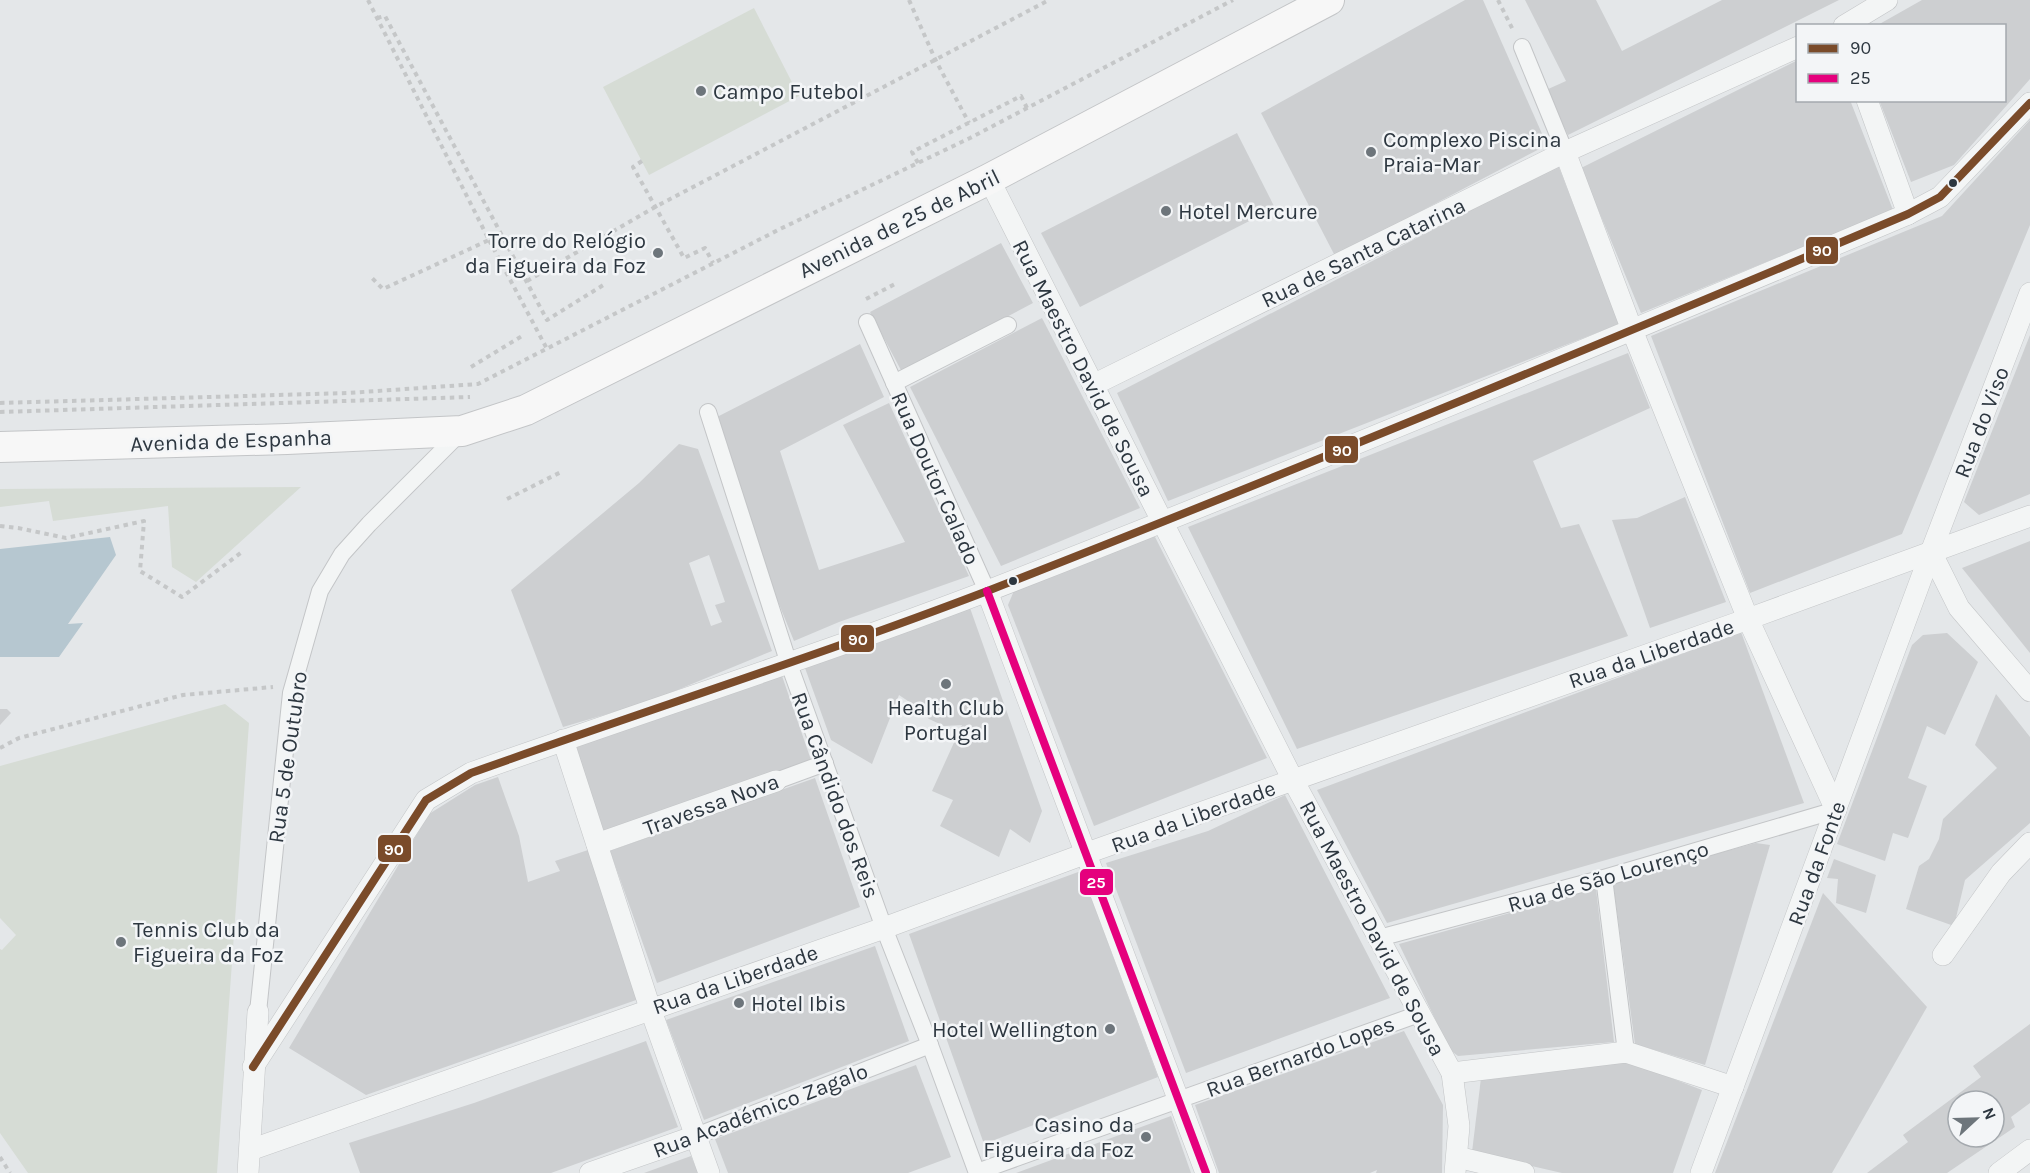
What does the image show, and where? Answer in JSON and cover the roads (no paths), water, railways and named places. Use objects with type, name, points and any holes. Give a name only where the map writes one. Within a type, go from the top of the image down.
[{"type":"main road","name":"Avenida de 25 de Abril","points":[[462,431],[526,410],[989,179],[1329,0]]},
{"type":"main road","name":"Avenida de Espanha","points":[[0,447],[287,439],[462,431]]},
{"type":"street","points":[[1847,24],[1887,0]]},
{"type":"street","points":[[1522,47],[1748,619],[1836,810]]},
{"type":"street","name":"Rua de Santa Catarina","points":[[1093,386],[1565,152],[1796,47]]},
{"type":"street","points":[[1868,102],[1908,214]]},
{"type":"street","points":[[253,1067],[426,800],[471,773],[789,664],[987,591],[1632,330],[1908,214],[1940,197],[2030,103]]},
{"type":"street","name":"Rua Maestro David de Sousa","points":[[989,179],[1293,780],[1452,1073],[1460,1126],[1456,1165]]},
{"type":"street","name":"Rua do Viso","points":[[1931,552],[2030,293]]},
{"type":"street","name":"Rua Doutor Calado","points":[[867,322],[987,591],[1206,1173]]},
{"type":"street","points":[[894,382],[1008,325]]},
{"type":"street","name":"Rua Cândido dos Reis","points":[[708,412],[789,664],[884,928],[977,1172]]},
{"type":"street","name":"Rua 5 de Outubro","points":[[248,1173],[258,1012],[293,686],[320,591],[342,554],[462,431]]},
{"type":"street","name":"Rua da Liberdade","points":[[250,1150],[650,1008],[884,928],[1087,853],[1748,619],[2030,516]]},
{"type":"street","points":[[1931,552],[1959,608],[2030,691]]},
{"type":"street","name":"Rua da Fonte","points":[[1701,1173],[1931,552]]},
{"type":"street","points":[[563,740],[650,1008],[710,1173]]},
{"type":"street","name":"Travessa Nova","points":[[597,844],[825,763]]},
{"type":"street","name":"Rua de São Lourenço","points":[[1379,939],[1604,878],[1836,810]]},
{"type":"street","points":[[1943,955],[2001,873],[2030,843]]},
{"type":"street","points":[[1604,878],[1626,1052]]},
{"type":"street","name":"Rua Bernardo Lopes","points":[[977,1172],[1419,1014]]},
{"type":"street","name":"Rua Académico Zagalo","points":[[590,1173],[696,1136],[930,1045]]},
{"type":"street","points":[[1452,1073],[1626,1052],[1733,1087]]},
{"type":"street","points":[[1999,1173],[2030,1150]]},
{"type":"street","points":[[1456,1165],[1524,1173]]},
{"type":"place","name":"Campo Futebol","points":[[701,91]]},
{"type":"place","name":"Complexo Piscina Praia-Mar","points":[[1371,152]]},
{"type":"place","name":"Hotel Mercure","points":[[1166,211]]},
{"type":"place","name":"Torre do Relógio da Figueira da Foz","points":[[658,253]]},
{"type":"place","name":"Health Club Portugal","points":[[946,684]]},
{"type":"place","name":"Tennis Club da Figueira da Foz","points":[[121,942]]},
{"type":"place","name":"Hotel Ibis","points":[[739,1003]]},
{"type":"place","name":"Hotel Wellington","points":[[1110,1029]]},
{"type":"place","name":"Casino da Figueira da Foz","points":[[1146,1137]]}]
